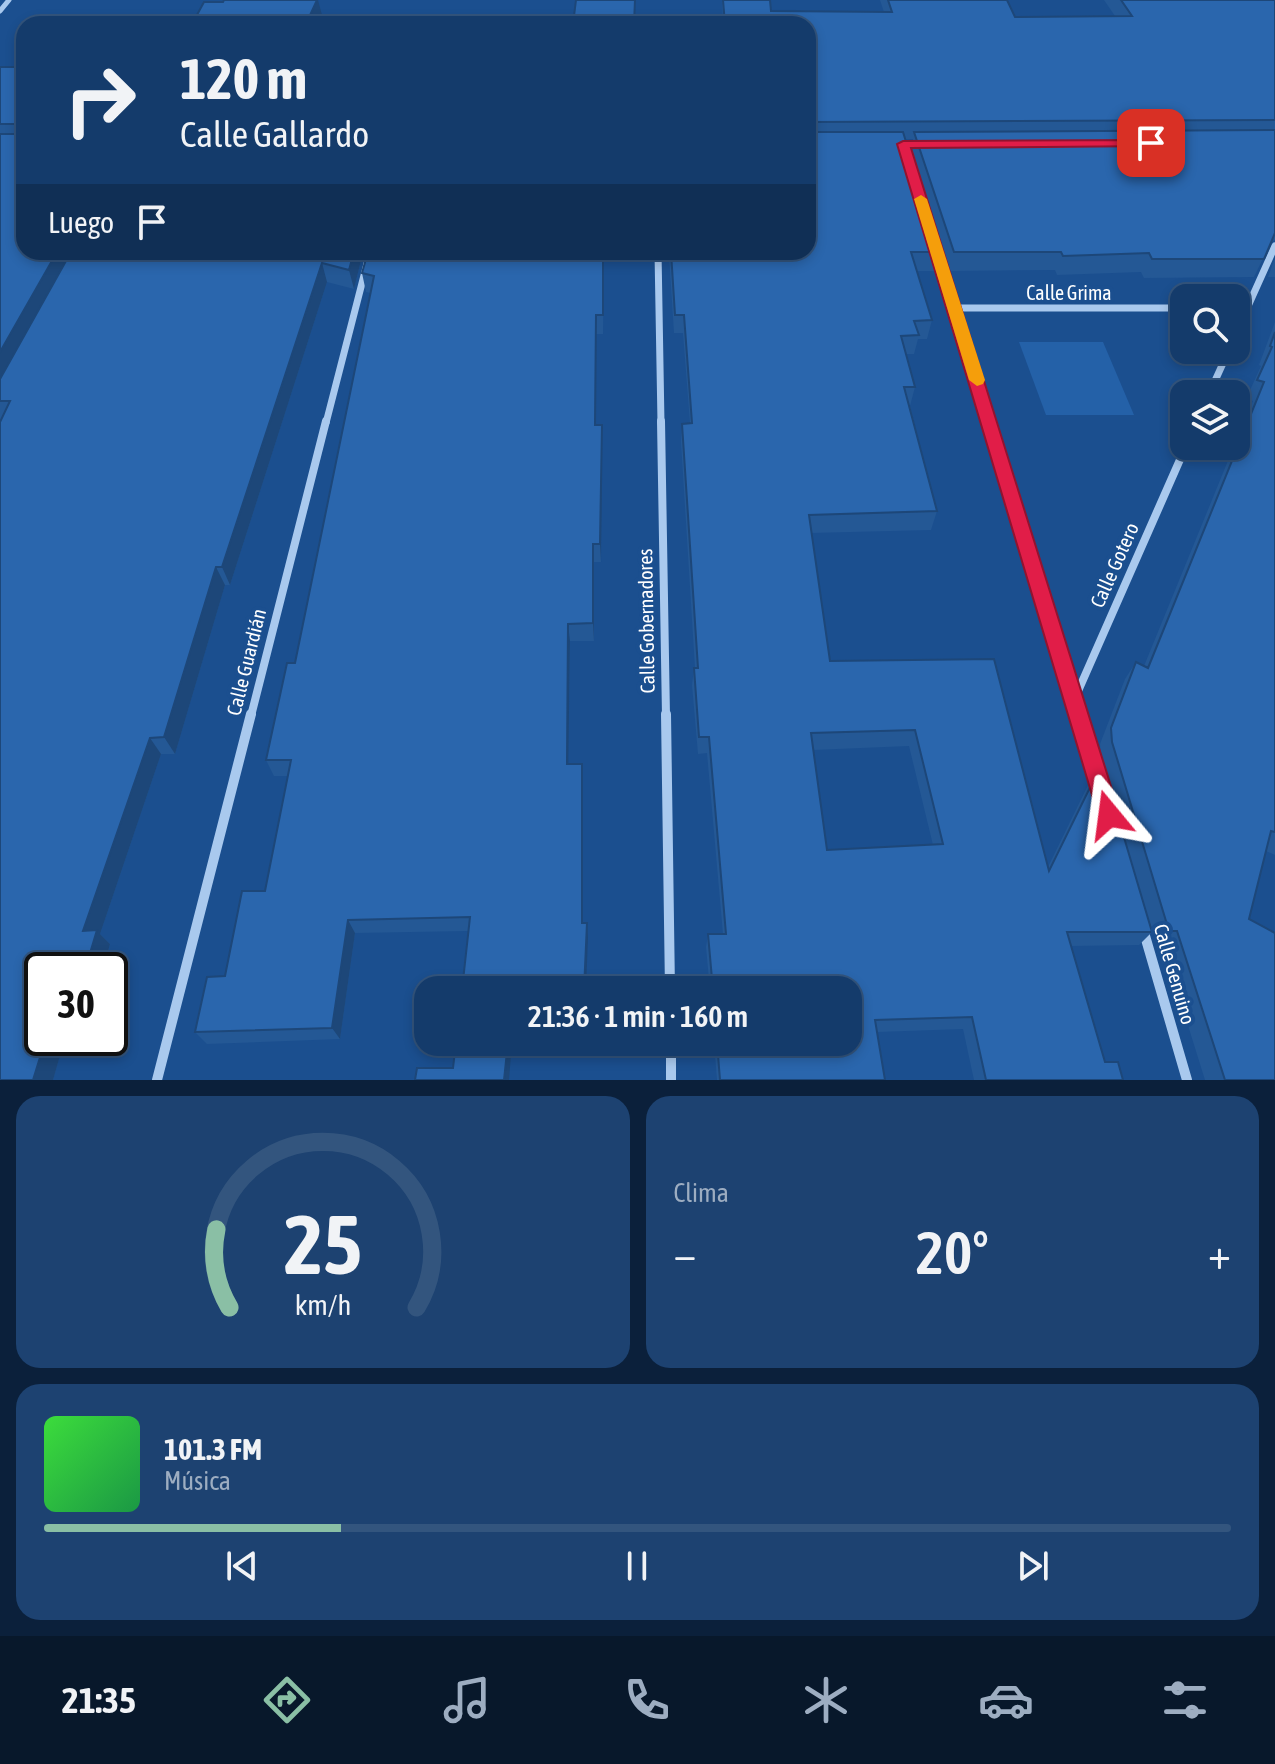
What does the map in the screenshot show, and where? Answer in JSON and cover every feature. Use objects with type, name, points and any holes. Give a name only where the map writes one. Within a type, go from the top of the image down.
[{"type":"street","points":[[0,11],[9,0]]},
{"type":"street","points":[[931,233],[1102,789]]},
{"type":"street","points":[[1250,301],[1275,246]]},
{"type":"street","name":"Calle Guardián","points":[[157,1080],[368,260]]},
{"type":"street","name":"Calle Gobernadores","points":[[658,260],[670,976]]},
{"type":"street","name":"Calle Grima","points":[[955,308],[1170,308]]},
{"type":"street","name":"Calle Gotero","points":[[1075,698],[1180,460]]},
{"type":"street","name":"Calle Genuino","points":[[1138,912],[1187,1080]]},
{"type":"street","points":[[671,1056],[671,1080]]},
{"type":"shaded area","points":[[1019,342],[1103,342],[1134,415],[1046,415]]},
{"type":"building","points":[[317,0],[310,16],[196,16],[204,2]]},
{"type":"building","points":[[576,0],[635,0],[634,16],[574,16]]},
{"type":"building","points":[[723,0],[770,0],[771,11],[892,12],[888,0],[1007,0],[1015,17],[1132,16],[1121,0],[1275,0],[1275,120],[816,122],[816,16],[724,16]]},
{"type":"building","points":[[0,67],[16,67],[16,124],[0,124]]},
{"type":"building","points":[[1275,130],[1275,233],[1264,259],[1152,259],[1149,253],[1063,256],[1061,252],[954,252],[914,132]]},
{"type":"building","points":[[816,132],[903,132],[940,252],[911,252],[932,320],[914,321],[919,335],[901,336],[915,387],[904,387],[937,511],[809,515],[830,661],[994,659],[1049,871],[1102,763],[1152,932],[1067,932],[1105,1062],[1118,1062],[1123,1080],[986,1080],[972,1017],[875,1020],[885,1080],[720,1080],[718,1056],[862,1056],[862,976],[712,976],[708,934],[726,934],[709,737],[699,737],[694,668],[698,668],[682,424],[692,423],[684,315],[675,315],[672,260],[816,260]],"holes":[[[915,730],[943,844],[827,850],[811,733]]]},
{"type":"building","points":[[0,134],[16,134],[16,260],[52,260],[0,352]]},
{"type":"building","points":[[67,260],[352,260],[349,270],[322,263],[222,567],[216,567],[164,737],[150,738],[83,931],[97,930],[90,952],[24,952],[24,1056],[40,1056],[33,1080],[0,1080],[0,422],[10,401],[0,401],[0,379]]},
{"type":"building","points":[[366,260],[603,260],[603,315],[596,315],[595,425],[602,425],[600,544],[593,544],[593,623],[568,624],[567,764],[582,764],[582,923],[587,923],[585,976],[464,976],[470,917],[348,920],[332,1028],[195,1032],[207,977],[225,976],[242,891],[265,891],[291,760],[266,760],[287,663],[295,663],[374,276],[362,273]]},
{"type":"building","points":[[1275,332],[1275,832],[1271,831],[1249,919],[1275,933],[1275,1080],[1225,1080],[1177,931],[1169,931],[1112,742],[1111,728],[1136,662],[1148,668],[1232,460],[1250,460],[1250,417],[1264,382],[1257,380]]},
{"type":"building","points":[[454,1056],[507,1056],[504,1080],[415,1080],[417,1068],[453,1068]]},
{"type":"slow traffic","points":[[921,199],[977,380]]},
{"type":"route","points":[[1109,815],[903,144],[1151,143]]}]
